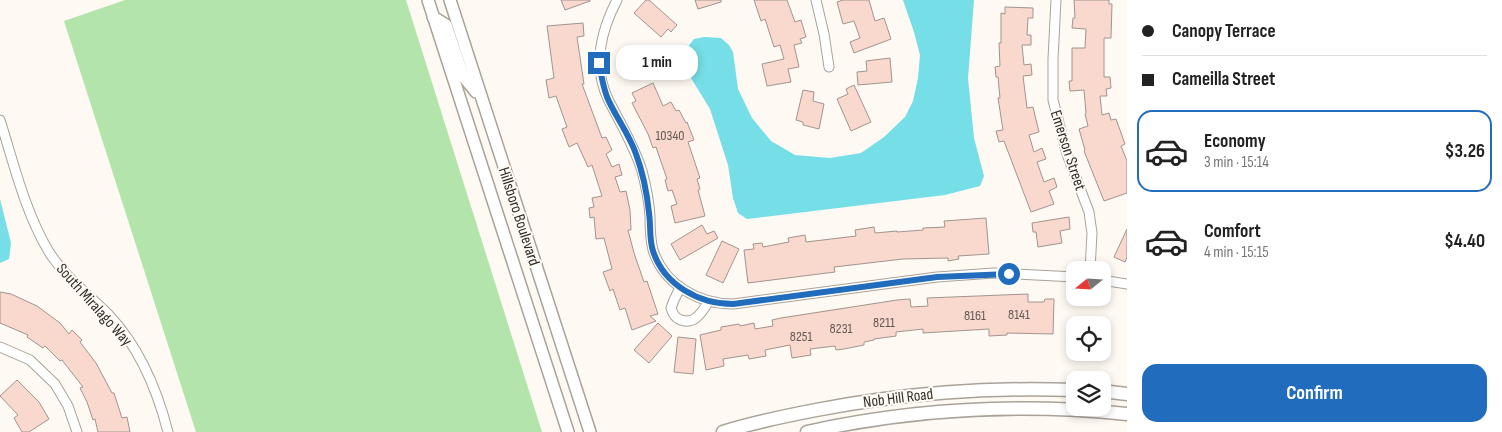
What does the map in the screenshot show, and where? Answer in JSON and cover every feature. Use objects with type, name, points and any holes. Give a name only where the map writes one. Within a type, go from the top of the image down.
[{"type":"main road","name":"Nob Hill Road","points":[[724,432],[777,418],[905,395],[985,389],[1066,390]]},
{"type":"main road","points":[[1111,392],[1127,394]]},
{"type":"main road","name":"Nob Hill Road","points":[[807,432],[850,423],[906,415],[963,410],[1040,409],[1127,414]]},
{"type":"street","name":"Hillsboro Boulevard","points":[[428,0],[568,432]]},
{"type":"street","points":[[617,0],[605,26],[600,46],[601,79],[607,96],[635,152],[642,172],[647,195],[653,251],[664,270],[680,288],[708,302],[733,304],[937,277],[994,273],[1066,277]]},
{"type":"street","points":[[816,0],[829,67]]},
{"type":"street","name":"Emerson Street","points":[[1056,0],[1053,59],[1054,100],[1067,154],[1089,212],[1092,233],[1090,261]]},
{"type":"street","name":"Hillsboro Boulevard","points":[[447,2],[481,97],[590,432]]},
{"type":"street","points":[[433,17],[446,25],[463,76],[481,97]]},
{"type":"street","name":"South Miralago Way","points":[[0,120],[27,204],[49,252],[63,272],[110,316],[139,353],[152,380],[168,432]]},
{"type":"street","points":[[1111,281],[1127,284]]},
{"type":"street","points":[[680,288],[671,308],[673,313],[681,320],[689,322],[697,317],[708,302]]},
{"type":"street","points":[[0,347],[30,360],[55,384],[68,406],[77,432]]},
{"type":"green space","points":[[125,0],[406,0],[542,432],[196,432],[64,21]]},
{"type":"water","points":[[903,0],[974,0],[968,78],[974,138],[984,176],[980,186],[945,195],[747,219],[738,213],[733,198],[728,165],[710,109],[685,65],[684,54],[687,48],[694,39],[704,37],[721,38],[729,45],[733,52],[738,89],[752,118],[771,141],[795,155],[830,158],[861,153],[884,137],[905,117],[913,101],[920,55]]},
{"type":"water","points":[[0,199],[11,243],[9,259],[0,263]]},
{"type":"building","points":[[561,0],[590,0],[590,1],[565,10]]},
{"type":"building","points":[[646,0],[649,0],[677,25],[671,32],[668,29],[661,37],[634,13]]},
{"type":"building","points":[[695,0],[721,0],[721,2],[698,9]]},
{"type":"building","points":[[754,0],[787,0],[795,22],[801,20],[806,37],[800,39],[802,43],[794,45],[799,67],[788,69],[791,82],[767,86],[762,64],[784,59],[780,45],[774,47],[765,19],[761,21]]},
{"type":"building","points":[[843,0],[869,0],[875,21],[884,18],[891,39],[854,53],[850,42],[860,38],[854,21],[843,24],[837,2]]},
{"type":"building","points":[[1074,0],[1109,0],[1109,4],[1112,4],[1111,38],[1104,38],[1104,77],[1110,77],[1111,88],[1106,89],[1107,96],[1100,96],[1102,115],[1109,113],[1111,120],[1116,119],[1125,144],[1121,146],[1127,161],[1127,193],[1104,201],[1084,151],[1079,129],[1088,126],[1085,114],[1084,90],[1070,91],[1069,81],[1072,81],[1072,48],[1085,48],[1086,29],[1072,28],[1073,18],[1075,18]]},
{"type":"building","points":[[1005,7],[1033,8],[1033,18],[1028,18],[1027,35],[1031,35],[1031,45],[1022,45],[1024,65],[1031,64],[1032,75],[1023,76],[1027,108],[1033,107],[1039,132],[1029,135],[1034,152],[1042,148],[1046,159],[1037,162],[1044,182],[1054,178],[1057,187],[1049,191],[1054,204],[1031,212],[1004,141],[999,142],[996,131],[1003,130],[998,98],[1000,98],[998,77],[996,77],[995,67],[1000,66],[1001,13],[1005,14]]},
{"type":"building","points":[[583,23],[584,36],[577,37],[584,84],[582,84],[602,138],[606,137],[612,150],[606,154],[612,167],[619,164],[622,175],[615,177],[620,192],[626,191],[630,210],[631,230],[628,230],[644,282],[647,281],[658,314],[650,316],[656,321],[632,330],[625,308],[620,310],[613,289],[610,291],[603,272],[612,269],[604,238],[596,239],[594,217],[590,218],[589,208],[594,207],[592,198],[602,196],[592,165],[588,167],[577,143],[569,147],[562,129],[567,127],[556,96],[549,98],[546,80],[554,78],[547,26]]},
{"type":"building","points":[[659,52],[660,71],[630,73],[630,64],[627,64],[626,54]]},
{"type":"building","points":[[890,58],[892,82],[858,85],[857,72],[867,71],[866,61]]},
{"type":"building","points":[[653,83],[663,106],[671,102],[676,111],[679,110],[687,122],[694,140],[688,142],[700,178],[697,179],[700,189],[698,190],[705,216],[675,223],[671,206],[677,204],[672,190],[668,191],[665,180],[667,179],[656,147],[653,148],[632,103],[636,101],[632,93]]},
{"type":"building","points":[[854,85],[871,122],[851,131],[837,99],[848,94],[846,89]]},
{"type":"building","points":[[803,90],[814,92],[813,101],[824,104],[819,129],[803,125],[803,122],[796,120]]},
{"type":"building","points":[[1069,217],[1070,229],[1060,231],[1062,243],[1038,247],[1036,232],[1033,232],[1032,223]]},
{"type":"building","points":[[986,218],[989,254],[958,256],[959,259],[948,261],[948,258],[903,259],[834,267],[835,272],[748,283],[744,250],[754,249],[753,244],[762,243],[763,247],[789,242],[788,238],[805,235],[806,242],[856,236],[855,230],[874,227],[875,233],[923,230],[923,228],[945,227],[944,221]]},
{"type":"building","points":[[702,225],[707,234],[714,231],[718,238],[680,260],[671,244]]},
{"type":"building","points":[[1127,229],[1127,257],[1125,262],[1114,257]]},
{"type":"building","points":[[722,241],[739,249],[723,283],[706,275]]},
{"type":"building","points":[[0,292],[11,294],[37,306],[60,323],[69,334],[72,330],[82,340],[80,342],[96,363],[112,393],[114,393],[122,418],[127,417],[130,432],[98,432],[95,419],[93,420],[80,388],[83,387],[62,360],[60,361],[45,346],[43,348],[27,337],[28,335],[0,323]]},
{"type":"building","points":[[1028,294],[1028,302],[1044,302],[1045,299],[1054,299],[1053,334],[1007,333],[1007,335],[989,336],[989,329],[923,333],[923,329],[896,332],[896,336],[874,339],[864,342],[864,345],[844,349],[836,350],[835,346],[810,349],[811,355],[792,358],[790,345],[765,350],[766,356],[749,359],[748,355],[723,359],[724,366],[706,370],[700,335],[721,330],[721,327],[754,323],[755,329],[773,326],[772,320],[781,318],[897,300],[910,299],[911,307],[928,306],[927,298]]},
{"type":"building","points":[[658,323],[672,336],[649,363],[634,350]]},
{"type":"building","points":[[678,337],[696,339],[693,374],[674,372]]},
{"type":"building","points":[[17,380],[39,402],[49,419],[29,432],[22,432],[14,418],[18,415],[0,396]]},
{"type":"route","points":[[599,63],[601,79],[607,96],[627,133],[642,172],[650,215],[650,236],[653,251],[659,264],[669,277],[680,288],[694,296],[716,304],[733,304],[937,277],[994,273],[1009,274]]}]
